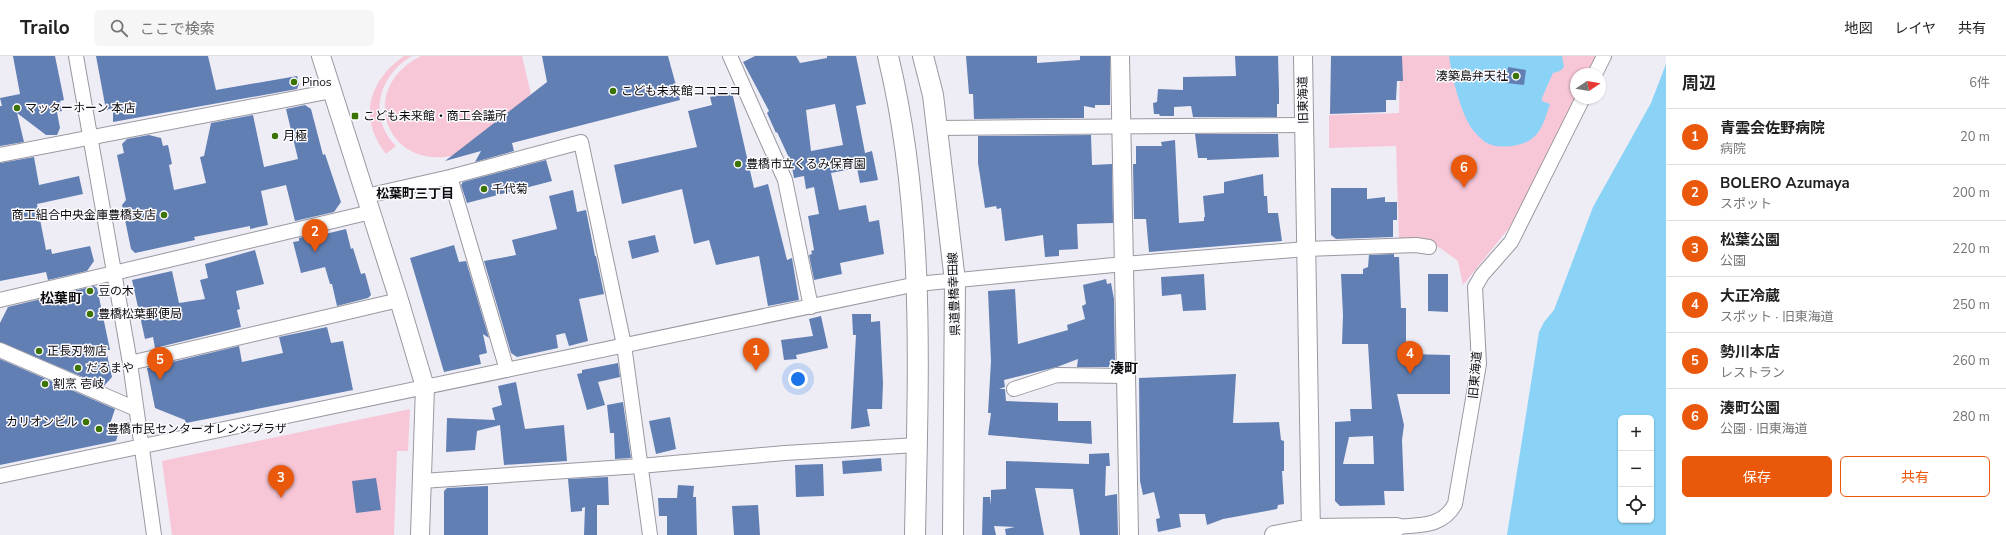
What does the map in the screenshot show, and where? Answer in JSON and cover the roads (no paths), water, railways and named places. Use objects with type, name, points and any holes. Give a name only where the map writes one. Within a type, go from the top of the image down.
[{"type":"main road","points":[[888,56],[898,99],[911,190],[917,284],[919,320],[915,535]]},
{"type":"main road","name":"県道豊橋幸田線","points":[[923,56],[933,95],[956,281],[953,535]]},
{"type":"street","points":[[76,56],[130,363],[154,535]]},
{"type":"street","points":[[321,56],[399,300],[425,387],[420,535]]},
{"type":"street","points":[[730,56],[785,180],[811,307]]},
{"type":"street","points":[[1120,56],[1129,535]]},
{"type":"street","name":"旧東海道","points":[[1303,56],[1311,532]]},
{"type":"street","points":[[1598,68],[1604,56]]},
{"type":"street","points":[[0,155],[332,91]]},
{"type":"street","name":"旧東海道","points":[[1274,535],[1422,525],[1442,520],[1450,514],[1455,504],[1478,364],[1475,288],[1482,275],[1511,242],[1580,104]]},
{"type":"street","points":[[937,128],[1304,125]]},
{"type":"street","points":[[0,300],[114,273],[368,204],[450,177],[581,142],[624,345],[650,535]]},
{"type":"street","points":[[450,177],[507,370]]},
{"type":"street","points":[[0,476],[142,448],[917,284],[1124,264],[1306,249],[1416,245],[1428,247]]},
{"type":"street","points":[[130,363],[399,300]]},
{"type":"street","points":[[0,350],[136,409]]},
{"type":"street","points":[[1014,389],[1057,375],[1126,376]]},
{"type":"street","points":[[422,481],[640,466],[785,452],[917,445]]},
{"type":"water","points":[[1449,56],[1562,56],[1564,67],[1560,71],[1553,73],[1542,98],[1542,101],[1550,104],[1544,122],[1537,134],[1530,140],[1517,145],[1503,147],[1485,142],[1472,129],[1460,104],[1454,84]]},
{"type":"water","points":[[1666,64],[1666,535],[1507,535],[1539,332],[1544,322],[1554,310],[1593,207],[1651,103]]},
{"type":"place","name":"湊築島弁天社","points":[[1516,76]]},
{"type":"place","name":"Pinos","points":[[294,82]]},
{"type":"place","name":"こども未来館ココニコ","points":[[613,91]]},
{"type":"place","name":"マッターホーン 本店","points":[[17,108]]},
{"type":"place","name":"こども未来館・商工会議所","points":[[355,116]]},
{"type":"place","name":"月極","points":[[275,136]]},
{"type":"place","name":"豊橋市立くるみ保育園","points":[[738,164]]},
{"type":"place","name":"湊町公園","points":[[1464,188]]},
{"type":"place","name":"千代菊","points":[[484,189]]},
{"type":"place","name":"商工組合中央金庫豊橋支店","points":[[164,215]]},
{"type":"place","name":"BOLERO Azumaya","points":[[315,252]]},
{"type":"place","name":"豆の木","points":[[90,291]]},
{"type":"place","name":"豊橋松葉郵便局","points":[[90,314]]},
{"type":"place","name":"正長刃物店","points":[[39,351]]},
{"type":"place","name":"だるまや","points":[[78,368]]},
{"type":"place","name":"青雲会佐野病院","points":[[756,371]]},
{"type":"place","name":"大正冷蔵","points":[[1410,374]]},
{"type":"place","name":"勢川本店","points":[[160,380]]},
{"type":"place","name":"割烹 壱岐","points":[[45,384]]},
{"type":"place","name":"カリオンビル","points":[[86,422]]},
{"type":"place","name":"豊橋市民センターオレンジプラザ","points":[[99,429]]},
{"type":"place","name":"松葉公園","points":[[281,498]]},
{"type":"district","name":"松葉町三丁目","points":[[415,194]]},
{"type":"district","name":"松葉町","points":[[61,298]]},
{"type":"district","name":"湊町","points":[[1124,368]]}]
